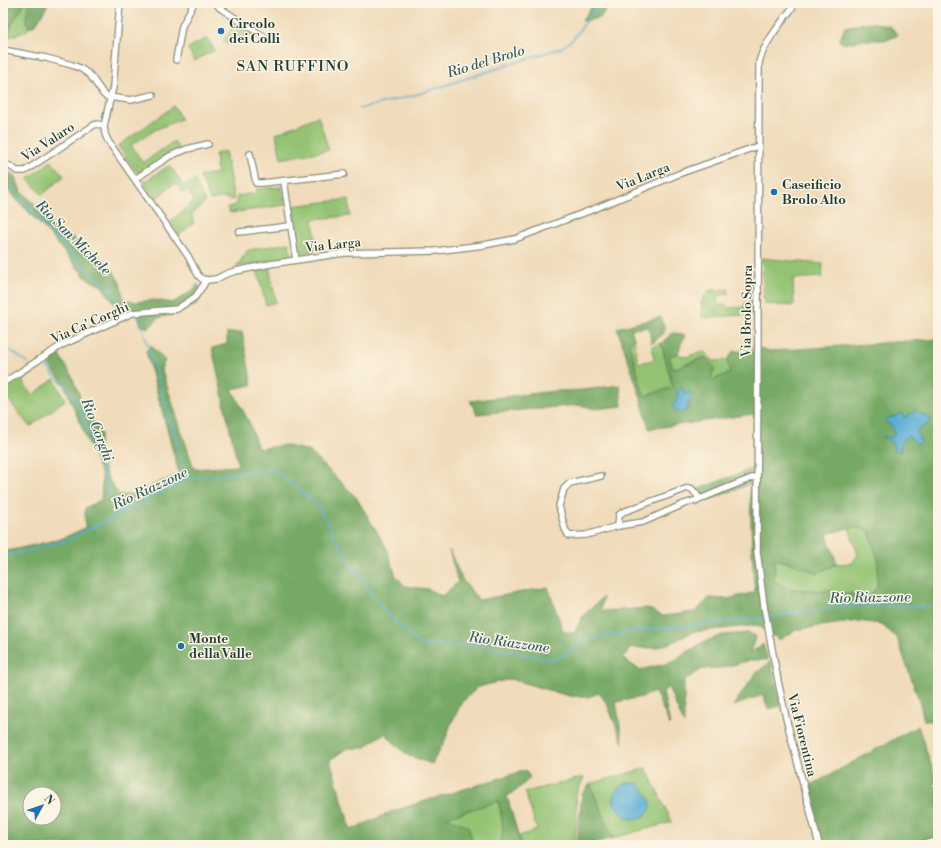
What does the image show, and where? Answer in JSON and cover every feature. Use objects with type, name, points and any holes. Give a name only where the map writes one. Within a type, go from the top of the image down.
[{"type":"street","points":[[120,3],[114,79],[104,126],[105,134],[108,141],[188,256],[198,275],[202,279],[206,280]]},
{"type":"street","points":[[176,60],[182,26],[194,3]]},
{"type":"street","points":[[216,3],[220,8],[266,38]]},
{"type":"street","name":"Via Brolo Sopra","points":[[768,629],[757,557],[758,70],[759,58],[765,47],[796,3]]},
{"type":"street","points":[[3,50],[57,61],[80,68],[90,75],[104,95],[111,98],[131,100],[153,95]]},
{"type":"street","name":"Via Valaro","points":[[3,164],[10,166],[17,171],[25,171],[94,125],[97,124],[104,126]]},
{"type":"street","points":[[135,179],[170,156],[187,149],[208,144]]},
{"type":"street","name":"Via Larga","points":[[206,280],[216,279],[236,271],[270,264],[344,253],[435,250],[484,245],[514,239],[594,209],[681,173],[758,146]]},
{"type":"street","points":[[250,154],[256,184],[344,174]]},
{"type":"street","points":[[284,181],[296,260]]},
{"type":"street","points":[[238,232],[290,226]]},
{"type":"street","name":"Via Ca' Corghi","points":[[3,383],[62,345],[132,314],[177,309],[195,297],[206,280]]},
{"type":"street","points":[[600,476],[570,483],[564,489],[559,506],[565,529],[569,536],[586,535],[618,526],[643,522],[684,504],[757,476]]},
{"type":"street","points":[[618,526],[619,515],[623,512],[688,488],[692,490],[700,499]]},
{"type":"street","name":"Via Fiorentina","points":[[768,629],[782,700],[819,845]]},
{"type":"street","points":[[938,782],[936,785],[938,790]]},
{"type":"street","points":[[918,845],[938,841]]},
{"type":"green space","points":[[3,3],[25,3],[13,21],[6,38],[7,48],[3,47]]},
{"type":"green space","points":[[25,3],[29,3],[26,18],[29,28],[25,32],[6,38],[13,21]]},
{"type":"green space","points":[[29,3],[48,3],[35,25],[29,28],[26,18]]},
{"type":"green space","points":[[594,3],[610,3],[600,18],[582,21]]},
{"type":"green space","points":[[870,22],[890,26],[898,35],[887,40],[861,40],[845,44],[839,41],[845,27]]},
{"type":"green space","points":[[234,24],[254,33],[228,45],[223,41]]},
{"type":"green space","points":[[207,38],[215,50],[194,61],[188,48]]},
{"type":"green space","points":[[174,106],[181,119],[157,129],[131,145],[143,163],[174,141],[179,149],[170,152],[139,175],[118,146]]},
{"type":"green space","points":[[318,116],[329,150],[281,159],[276,134]]},
{"type":"green space","points":[[225,151],[234,200],[222,198],[210,200],[200,176],[217,173],[215,154]]},
{"type":"green space","points":[[51,161],[64,176],[42,195],[28,179]]},
{"type":"green space","points":[[170,165],[183,186],[195,180],[205,202],[192,214],[194,223],[179,235],[171,221],[194,201],[188,190],[183,193],[175,183],[155,199],[144,182]]},
{"type":"green space","points":[[3,169],[15,176],[21,191],[36,205],[55,231],[74,238],[83,253],[97,254],[113,270],[120,283],[124,300],[136,302],[154,300],[172,303],[191,292],[198,284],[201,295],[197,305],[175,314],[158,318],[149,328],[141,326],[138,317],[129,309],[121,313],[102,286],[86,278],[45,229],[3,185]]},
{"type":"green space","points":[[282,187],[285,205],[230,213],[227,207],[236,205],[237,196],[257,193],[256,189]]},
{"type":"green space","points":[[349,199],[350,216],[313,219],[317,250],[300,253],[292,206]]},
{"type":"green space","points":[[289,243],[292,257],[236,267],[248,250]]},
{"type":"green space","points":[[762,258],[823,264],[822,277],[793,279],[794,306],[764,304]]},
{"type":"green space","points":[[269,266],[276,302],[266,305],[257,269]]},
{"type":"green space","points":[[728,289],[728,294],[717,296],[718,305],[726,305],[728,308],[744,307],[745,303],[752,303],[754,314],[702,318],[701,302],[709,290]]},
{"type":"green space","points":[[661,317],[664,333],[651,343],[649,327],[631,329],[634,338],[629,344],[644,396],[673,387],[661,343],[673,333],[685,335],[678,354],[669,356],[673,369],[705,357],[715,368],[710,381],[730,373],[727,360],[734,351],[750,351],[753,353],[753,346],[770,351],[938,339],[937,722],[924,720],[918,697],[897,638],[881,624],[858,621],[821,626],[796,630],[779,640],[758,625],[693,632],[656,648],[631,648],[622,658],[640,670],[672,662],[701,643],[722,635],[748,633],[756,636],[749,654],[763,644],[768,660],[751,660],[721,668],[702,669],[684,681],[684,724],[668,687],[663,692],[670,725],[655,692],[642,697],[616,702],[623,743],[607,704],[599,693],[588,697],[569,696],[510,679],[478,687],[462,702],[445,740],[432,764],[407,755],[390,739],[386,733],[374,740],[365,748],[347,748],[330,760],[351,830],[393,811],[526,770],[530,778],[516,791],[507,796],[521,845],[501,845],[502,823],[498,801],[447,817],[468,826],[473,843],[480,845],[3,845],[3,549],[7,551],[61,539],[85,528],[85,508],[101,500],[102,476],[64,384],[46,361],[58,353],[71,374],[85,409],[101,434],[98,448],[106,475],[119,495],[131,495],[179,474],[146,351],[151,345],[165,361],[161,368],[194,469],[238,466],[212,348],[227,344],[227,333],[242,332],[252,385],[232,389],[250,424],[258,449],[284,445],[309,451],[356,497],[386,547],[396,576],[405,586],[428,589],[442,596],[458,582],[449,550],[463,581],[479,600],[548,587],[563,631],[574,633],[583,616],[603,597],[601,611],[648,608],[663,616],[695,612],[709,598],[727,599],[755,592],[750,484],[697,505],[696,500],[698,489],[754,468],[754,414],[649,429],[639,392],[617,328]],"holes":[[[901,413],[904,418],[911,414],[928,417],[927,425],[915,431],[918,435],[918,444],[909,436],[902,442],[900,452],[889,440],[894,434],[888,418],[894,417]],[[855,527],[869,531],[878,560],[877,587],[870,596],[829,591],[789,589],[774,581],[775,559],[791,563],[817,573],[837,564],[827,534]]]},
{"type":"green space","points":[[634,338],[638,363],[654,360],[652,346],[661,343],[673,388],[644,396],[629,344]]},
{"type":"green space","points":[[703,351],[714,361],[727,360],[731,373],[710,381],[705,357],[673,369],[669,355],[678,354],[686,357]]},
{"type":"green space","points":[[41,361],[44,364],[22,381],[33,395],[54,379],[65,400],[30,427],[3,393],[3,386]]},
{"type":"green space","points":[[620,385],[622,406],[595,409],[580,405],[477,414],[470,401],[554,391],[583,390]]},
{"type":"green space","points":[[855,527],[869,531],[878,560],[877,587],[870,596],[829,591],[789,589],[774,581],[775,559],[791,563],[817,573],[837,564],[852,563],[858,555],[849,528]]},
{"type":"green space","points":[[771,661],[781,706],[768,709],[763,695],[733,706],[755,674]]},
{"type":"green space","points":[[918,726],[938,785],[938,844],[820,845],[806,788]]},
{"type":"green space","points":[[646,768],[672,822],[613,838],[590,784]]},
{"type":"green space","points":[[584,777],[576,795],[577,823],[574,845],[521,845],[519,836],[537,830],[525,792]]},
{"type":"green space","points":[[590,784],[613,838],[585,845],[577,845],[582,794]]},
{"type":"green space","points":[[498,801],[502,823],[501,845],[480,845],[473,843],[446,817]]},
{"type":"water","points":[[680,388],[683,390],[685,395],[689,392],[692,395],[687,409],[682,413],[677,411],[673,406],[678,398],[677,390]]},
{"type":"water","points":[[917,411],[931,419],[927,425],[916,431],[921,442],[918,445],[909,436],[901,442],[900,452],[894,450],[894,445],[889,440],[882,438],[886,436],[891,438],[894,434],[893,428],[885,421],[888,418],[902,413],[904,418]]},
{"type":"water","points":[[627,783],[638,783],[646,793],[651,804],[651,808],[647,814],[636,819],[628,818],[624,815],[617,808],[614,800],[616,792]]},
{"type":"waterway","name":"Rio del Brolo","points":[[359,109],[415,95],[561,48],[572,40],[600,3]]},
{"type":"waterway","name":"Rio San Michele","points":[[3,180],[7,182],[47,228],[89,272],[112,290],[125,313]]},
{"type":"waterway","name":"Rio San Michele","points":[[138,315],[188,479]]},
{"type":"waterway","name":"Rio Corghi","points":[[3,345],[28,363]]},
{"type":"waterway","name":"Rio Corghi","points":[[43,361],[58,380],[69,388],[79,407],[113,504],[120,513]]},
{"type":"waterway","name":"Rio Riazzone","points":[[3,557],[68,540],[188,479],[274,469],[318,506],[350,564],[389,616],[420,645],[482,646],[554,660],[593,638],[643,630],[764,618]]},
{"type":"waterway","name":"Rio Riazzone","points":[[768,617],[844,606],[923,606],[938,608]]},
{"type":"place","name":"Circolo dei Colli","points":[[221,31]]},
{"type":"place","name":"Caseificio Brolo Alto","points":[[774,192]]},
{"type":"place","name":"Monte della Valle","points":[[181,646]]},
{"type":"district","name":"SAN RUFFINO","points":[[293,66]]}]
